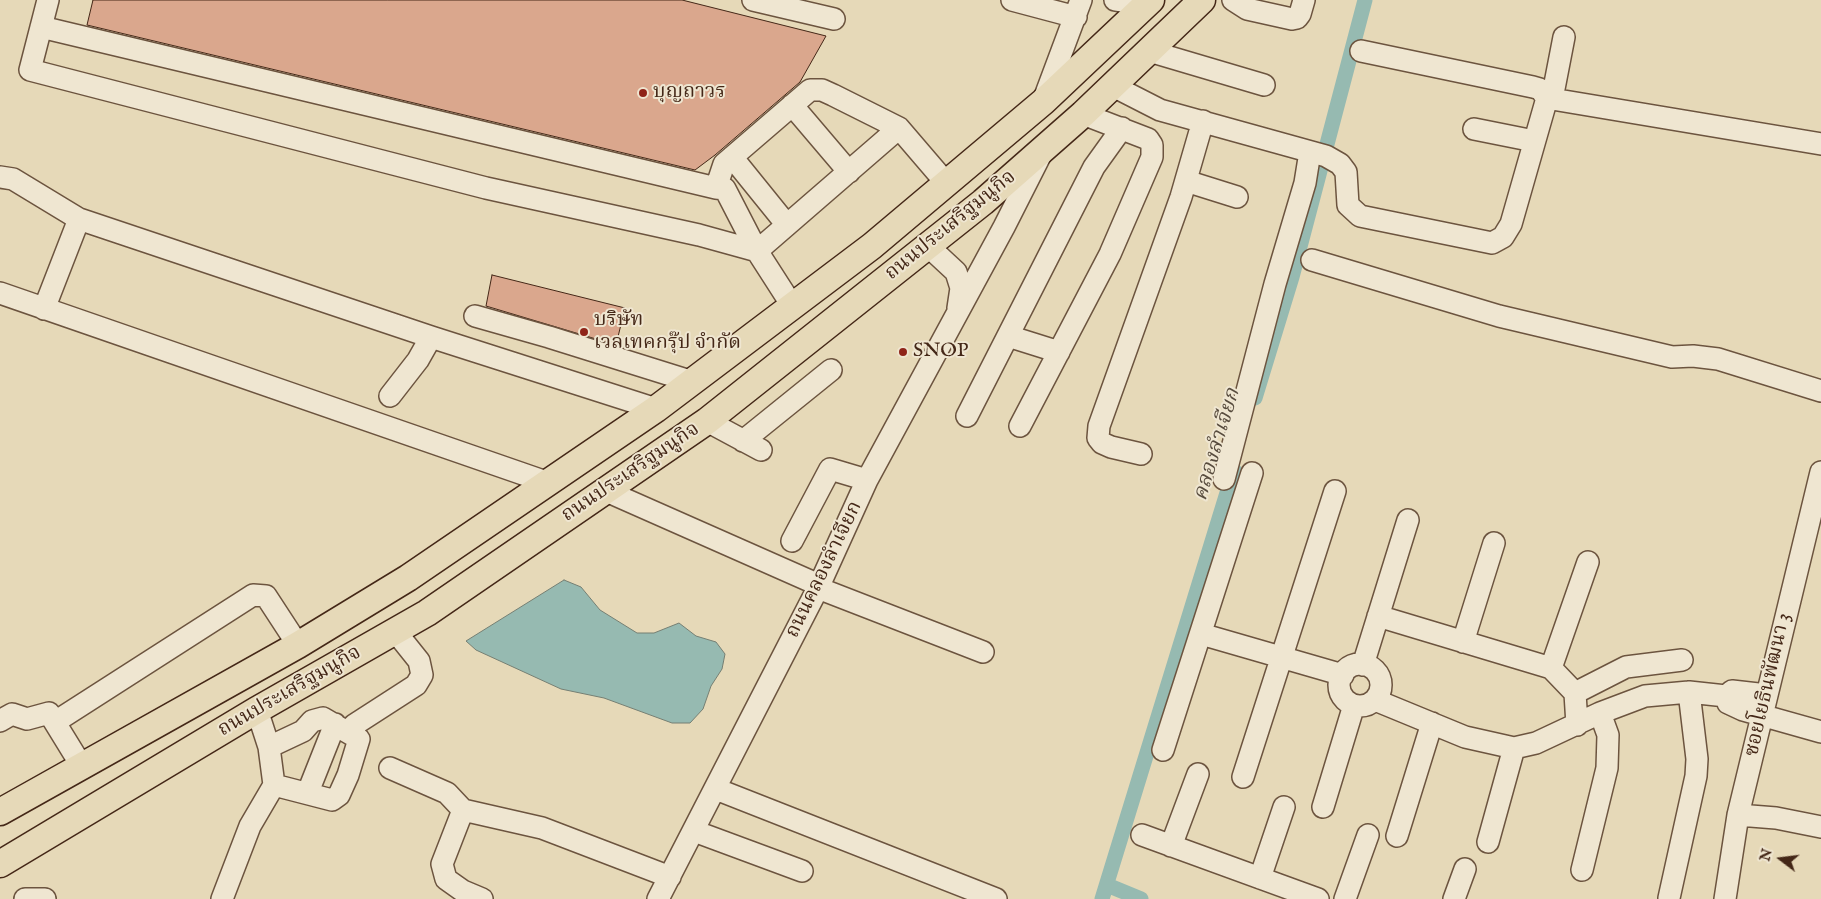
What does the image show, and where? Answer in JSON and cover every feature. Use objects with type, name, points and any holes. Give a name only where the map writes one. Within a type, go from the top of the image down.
[{"type":"main road","name":"ถนนประเสริฐมนูกิจ","points":[[0,812],[298,645],[408,578],[656,409],[793,307],[947,184],[1043,102],[1151,0]]},
{"type":"main road","name":"ถนนประเสริฐมนูกิจ","points":[[0,864],[257,710],[427,613],[707,421],[928,246],[1043,150],[1202,0]]},
{"type":"street","points":[[48,0],[30,70],[486,188],[699,235],[757,251]]},
{"type":"street","points":[[753,0],[834,19]]},
{"type":"street","points":[[1012,0],[1078,8],[1043,102]]},
{"type":"street","points":[[1115,0],[1133,3],[1144,0]]},
{"type":"street","points":[[1233,0],[1248,9],[1292,19],[1297,18],[1300,14],[1304,0]]},
{"type":"street","points":[[41,27],[725,189],[757,251],[793,307]]},
{"type":"street","points":[[1113,86],[1160,110],[1317,154],[1340,164],[1346,172],[1348,205],[1360,216],[1486,243],[1498,240],[1508,228],[1526,174],[1534,141],[1550,99],[1564,37]]},
{"type":"street","points":[[1149,51],[1264,85]]},
{"type":"street","points":[[1361,51],[1533,87],[1540,89],[1550,99],[1821,144]]},
{"type":"street","points":[[716,188],[724,164],[810,90],[822,90],[899,128],[947,184]]},
{"type":"street","points":[[792,105],[849,172]]},
{"type":"street","points":[[1020,426],[1110,254],[1150,164],[1152,145],[1148,139],[1083,114]]},
{"type":"street","points":[[1141,454],[1102,443],[1098,438],[1099,426],[1186,181],[1203,121]]},
{"type":"street","points":[[757,251],[899,128]]},
{"type":"street","points":[[967,416],[1094,167],[1122,128]]},
{"type":"street","points":[[1474,130],[1534,141]]},
{"type":"street","points":[[957,316],[1043,150]]},
{"type":"street","points":[[1224,479],[1273,293],[1305,184],[1317,154]]},
{"type":"street","points":[[732,156],[787,225]]},
{"type":"street","points":[[0,177],[13,179],[78,219],[431,337],[656,409]]},
{"type":"street","points":[[1186,181],[1236,197]]},
{"type":"street","points":[[44,309],[78,219]]},
{"type":"street","name":"ถนนคลองลำเจียก","points":[[658,899],[716,789],[818,586],[867,480],[957,316],[960,288],[956,272],[928,246]]},
{"type":"street","points":[[1312,260],[1499,316],[1672,357],[1693,356],[1718,359],[1821,391]]},
{"type":"street","points":[[0,293],[549,483]]},
{"type":"street","points":[[475,316],[550,337],[693,382]]},
{"type":"street","points":[[1008,336],[1059,352]]},
{"type":"street","points":[[390,396],[418,360],[431,337]]},
{"type":"street","points":[[707,421],[752,445],[831,370]]},
{"type":"street","points":[[792,541],[830,469],[867,480]]},
{"type":"street","name":"ซอยโยธินพัฒนา 3","points":[[1725,899],[1738,815],[1767,695],[1813,542],[1821,472]]},
{"type":"street","points":[[1163,750],[1252,473]]},
{"type":"street","points":[[604,490],[818,586],[983,652]]},
{"type":"street","points":[[1243,777],[1335,491]]},
{"type":"street","points":[[1363,664],[1408,520]]},
{"type":"street","points":[[1463,642],[1494,543]]},
{"type":"street","points":[[1552,668],[1588,562]]},
{"type":"street","points":[[56,722],[253,595],[266,596],[298,645]]},
{"type":"street","points":[[1378,616],[1552,668],[1575,693],[1577,724]]},
{"type":"street","points":[[308,792],[344,725],[416,685],[422,675],[419,661],[395,631]]},
{"type":"street","points":[[1201,634],[1343,675]]},
{"type":"street","points":[[1575,693],[1626,668],[1682,660]]},
{"type":"street","points":[[1363,664],[1369,666],[1379,675],[1381,688],[1375,700],[1365,706],[1354,705],[1344,698],[1341,692],[1340,680],[1343,675],[1351,666],[1363,664]]},
{"type":"street","points":[[1375,700],[1465,737],[1514,748],[1536,743],[1645,696],[1689,692],[1726,696],[1732,691],[1767,695]]},
{"type":"street","points":[[1670,898],[1696,776],[1697,759],[1689,692]]},
{"type":"street","points":[[1726,696],[1728,703],[1762,717],[1821,732]]},
{"type":"street","points":[[1323,807],[1354,705]]},
{"type":"street","points":[[222,899],[250,826],[274,785],[269,747],[257,710]]},
{"type":"street","points":[[0,721],[12,714],[27,719],[49,713],[81,765]]},
{"type":"street","points":[[1582,870],[1607,768],[1608,735],[1600,714]]},
{"type":"street","points":[[269,747],[303,731],[322,718],[344,725],[359,739],[348,775],[339,795],[332,800],[308,792],[274,785]]},
{"type":"street","points":[[1397,836],[1432,723]]},
{"type":"street","points":[[1488,842],[1514,748]]},
{"type":"street","points":[[390,768],[447,792],[463,810],[542,828],[670,876]]},
{"type":"street","points":[[1171,846],[1198,774]]},
{"type":"street","points":[[716,789],[996,899]]},
{"type":"street","points":[[1260,878],[1284,807]]},
{"type":"street","points":[[463,810],[442,864],[446,879],[463,891],[482,899]]},
{"type":"street","points":[[1738,815],[1776,818],[1821,827]]},
{"type":"street","points":[[694,831],[802,870]]},
{"type":"street","points":[[1345,899],[1368,835]]},
{"type":"street","points":[[1142,836],[1318,899]]},
{"type":"street","points":[[1454,899],[1464,869]]},
{"type":"street","points":[[25,899],[44,899]]},
{"type":"water","points":[[564,580],[581,587],[600,610],[637,633],[654,633],[679,623],[696,636],[716,642],[725,654],[722,669],[711,686],[703,709],[690,723],[672,723],[604,698],[561,689],[476,650],[466,641]]},
{"type":"building","points":[[93,0],[682,0],[826,36],[800,82],[695,170],[87,25]]},
{"type":"building","name":"บริษัท เวลเทคกรุ๊ป จำกัด","points":[[492,275],[625,308],[616,345],[486,306]]},
{"type":"waterway","name":"คลองลำเจียก","points":[[1255,398],[1292,277],[1365,0]]},
{"type":"waterway","name":"คลองลำเจียก","points":[[1102,899],[1234,470]]},
{"type":"waterway","points":[[1107,885],[1141,899]]},
{"type":"place","name":"บุญถาวร","points":[[643,93]]},
{"type":"place","name":"บริษัท เวลเทคกรุ๊ป จำกัด","points":[[584,332]]},
{"type":"place","name":"SNOP","points":[[903,352]]}]
